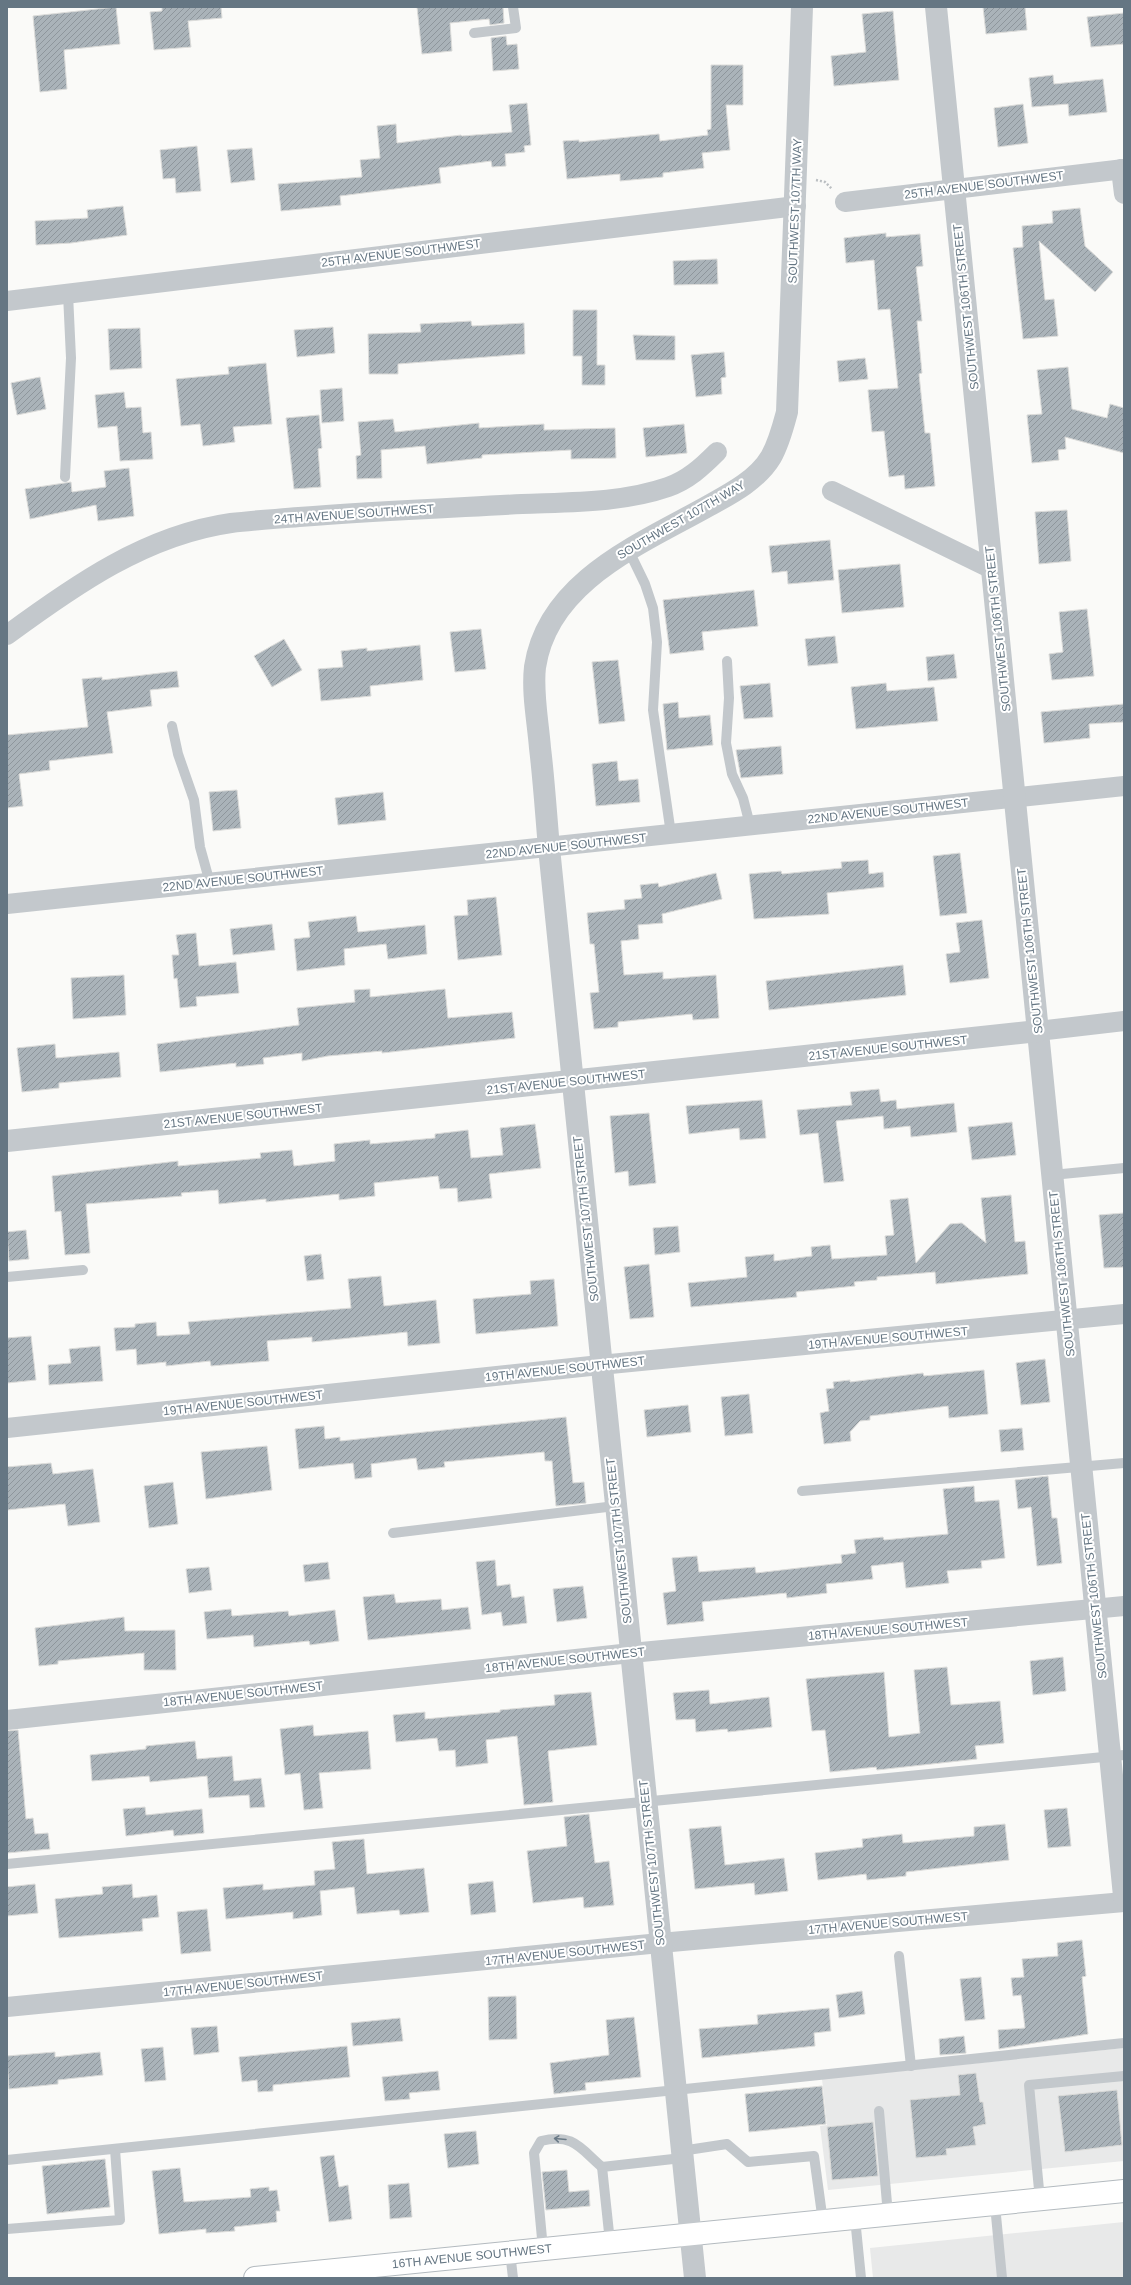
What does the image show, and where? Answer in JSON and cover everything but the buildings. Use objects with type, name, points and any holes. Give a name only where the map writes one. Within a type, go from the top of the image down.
[{"type":"main road","name":"16TH AVENUE SOUTHWEST","points":[[255,2278],[347,2273],[510,2252],[1124,2191]]},
{"type":"street","name":"SOUTHWEST 107TH WAY","points":[[549,848],[535,699],[536,667],[545,634],[558,610],[581,585],[629,551],[729,494],[752,478],[771,458],[782,434],[787,412],[796,206],[802,7]]},
{"type":"street","name":"SOUTHWEST 106TH STREET","points":[[936,7],[1096,1609],[1117,1756],[1124,1896]]},
{"type":"street","name":"25TH AVENUE SOUTHWEST","points":[[845,202],[1123,169]]},
{"type":"street","points":[[1123,169],[1124,194]]},
{"type":"street","name":"25TH AVENUE SOUTHWEST","points":[[7,302],[796,206]]},
{"type":"street","name":"24TH AVENUE SOUTHWEST","points":[[7,635],[69,590],[104,570],[145,547],[188,533],[238,522],[347,513],[591,501],[643,494],[670,486],[694,474],[717,452]]},
{"type":"street","points":[[832,491],[992,569]]},
{"type":"street","name":"22ND AVENUE SOUTHWEST","points":[[7,904],[549,848],[750,825],[1124,786]]},
{"type":"street","name":"SOUTHWEST 107TH STREET","points":[[549,848],[600,1365],[695,2278]]},
{"type":"street","name":"21ST AVENUE SOUTHWEST","points":[[7,1141],[572,1082],[1124,1021]]},
{"type":"street","name":"19TH AVENUE SOUTHWEST","points":[[7,1428],[600,1365],[1124,1314]]},
{"type":"street","name":"18TH AVENUE SOUTHWEST","points":[[7,1720],[631,1653],[1124,1606]]},
{"type":"street","name":"17TH AVENUE SOUTHWEST","points":[[7,2007],[660,1943],[1124,1902]]},
{"type":"lane","points":[[474,33],[516,28],[514,7]]},
{"type":"lane","points":[[64,477],[71,358],[68,294]]},
{"type":"lane","points":[[629,551],[645,584],[653,608],[657,642],[654,710],[671,834]]},
{"type":"lane","points":[[726,661],[729,698],[726,743],[732,774],[743,798],[750,825]]},
{"type":"lane","points":[[172,726],[178,754],[194,800],[200,847],[210,883]]},
{"type":"lane","points":[[1052,1175],[1124,1168]]},
{"type":"lane","points":[[7,1277],[83,1270]]},
{"type":"lane","points":[[802,1491],[1124,1463]]},
{"type":"lane","points":[[393,1533],[615,1506]]},
{"type":"lane","points":[[7,1864],[1117,1756]]},
{"type":"lane","points":[[899,1956],[911,2066]]},
{"type":"lane","points":[[7,2160],[1124,2043]]},
{"type":"lane","points":[[1040,2200],[1029,2085],[1124,2076]]},
{"type":"lane","points":[[879,2111],[888,2215]]},
{"type":"lane","points":[[543,2249],[534,2153],[541,2141],[555,2137],[571,2140],[602,2167],[610,2242]]},
{"type":"lane","points":[[602,2167],[682,2155],[727,2144],[748,2162],[814,2156],[823,2222]]},
{"type":"lane","points":[[7,2229],[120,2220],[115,2149]]},
{"type":"lane","points":[[995,2205],[1002,2278]]},
{"type":"lane","points":[[855,2218],[861,2278]]},
{"type":"lane","points":[[510,2252],[513,2278]]},
{"type":"path","points":[[797,177],[825,182],[845,202]]},
{"type":"shaded area","points":[[1124,2048],[1124,2161],[828,2190],[820,2126],[827,2125],[822,2079]]},
{"type":"shaded area","points":[[1124,2222],[1124,2278],[873,2278],[870,2248]]}]
